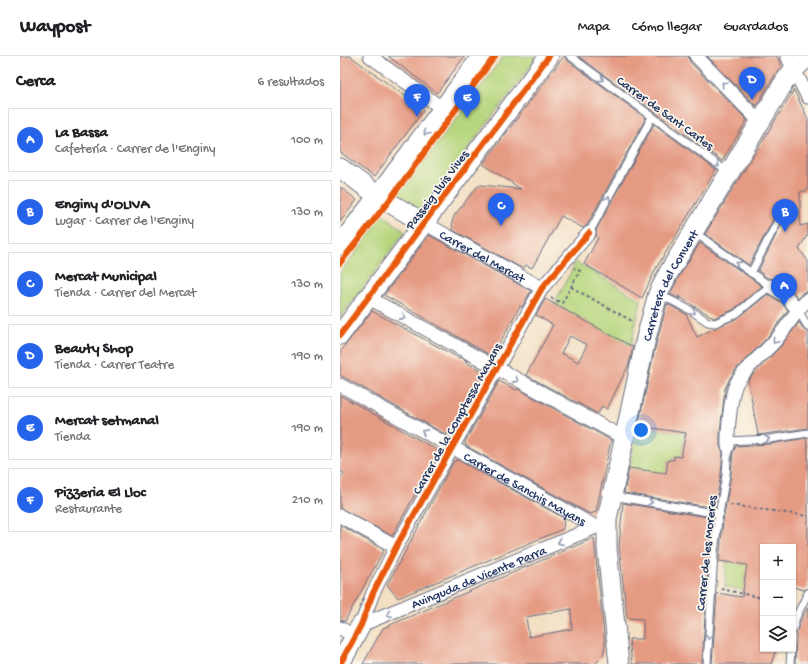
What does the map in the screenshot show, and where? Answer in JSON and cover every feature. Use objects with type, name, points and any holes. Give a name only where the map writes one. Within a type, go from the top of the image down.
[{"type":"street","points":[[370,56],[443,109]]},
{"type":"street","points":[[340,245],[482,56]]},
{"type":"street","name":"Passeig Lluis Vives","points":[[340,335],[549,56]]},
{"type":"street","points":[[696,56],[760,122]]},
{"type":"street","points":[[796,61],[808,97]]},
{"type":"street","name":"Carretera del Convent","points":[[619,664],[608,563],[601,527],[612,496],[649,326],[658,294],[669,272],[796,61]]},
{"type":"street","points":[[340,168],[378,196],[424,223]]},
{"type":"street","name":"Carrer del Mercat","points":[[424,223],[540,290]]},
{"type":"street","name":"Carrer de la Comptessa Mayans","points":[[352,630],[373,593],[396,547],[540,290],[589,233]]},
{"type":"street","points":[[770,286],[787,297],[798,310]]},
{"type":"street","points":[[369,298],[615,433],[625,435]]},
{"type":"street","points":[[728,443],[734,390],[736,385],[745,372],[776,339],[798,310],[808,300]]},
{"type":"street","name":"Carrer de Sanchis Mayans","points":[[340,385],[452,448],[601,527]]},
{"type":"street","points":[[340,516],[396,547]]},
{"type":"street","name":"Avinguda de Vicente Parra","points":[[352,630],[601,527]]},
{"type":"street","points":[[340,664],[352,630]]},
{"type":"lane","name":"Carrer de Sant Carles","points":[[570,56],[729,174]]},
{"type":"lane","points":[[589,233],[652,117]]},
{"type":"lane","points":[[751,273],[784,209]]},
{"type":"lane","points":[[658,294],[690,310],[710,323],[716,323],[736,314],[770,286],[693,232]]},
{"type":"lane","points":[[798,310],[808,326]]},
{"type":"lane","points":[[728,443],[764,440],[808,433]]},
{"type":"lane","name":"Carrer de les Moreres","points":[[707,664],[714,553],[726,475],[728,443]]},
{"type":"lane","points":[[612,496],[720,514]]},
{"type":"lane","points":[[796,617],[808,593]]},
{"type":"lane","points":[[790,664],[791,652]]},
{"type":"path","points":[[540,290],[562,303],[580,271],[564,262]]},
{"type":"path","points":[[570,287],[636,323],[649,326]]},
{"type":"path","points":[[727,504],[808,516]]},
{"type":"path","points":[[719,589],[760,597]]},
{"type":"green space","points":[[504,56],[535,56],[535,60],[421,211],[406,203],[399,195],[397,190],[401,180],[407,184]]},
{"type":"green space","points":[[376,214],[383,214],[403,230],[404,233],[340,318],[340,273],[375,227],[370,221]]},
{"type":"green space","points":[[576,262],[641,300],[631,346],[554,304]]},
{"type":"green space","points":[[638,426],[685,433],[681,457],[674,456],[674,460],[668,460],[666,475],[629,468]]},
{"type":"green space","points":[[726,562],[756,566],[755,574],[746,572],[744,583],[760,586],[760,593],[725,587]]},
{"type":"building","points":[[340,56],[350,56],[424,110],[374,177],[340,152]]},
{"type":"building","points":[[388,56],[465,56],[437,93]]},
{"type":"building","points":[[564,56],[567,60],[646,118],[587,225],[583,228],[561,216],[532,268],[526,265],[523,269],[453,230],[452,223],[454,216],[477,187],[481,185],[521,189],[483,164]]},
{"type":"building","points":[[578,56],[688,56],[690,62],[747,120],[722,161]]},
{"type":"building","points":[[707,56],[777,56],[781,65],[756,106]]},
{"type":"building","points":[[794,90],[808,119],[808,190],[800,192],[800,226],[808,224],[808,236],[799,249],[808,261],[808,291],[802,293],[798,298],[791,290],[758,271],[788,211],[789,208],[787,205],[783,204],[780,207],[749,265],[705,234]]},
{"type":"building","points":[[654,124],[716,170],[655,270],[642,298],[584,264],[598,238],[596,236],[596,230]]},
{"type":"building","points":[[340,187],[357,200],[340,222]]},
{"type":"building","points":[[429,235],[531,291],[522,307],[520,306],[493,355],[490,355],[384,295]]},
{"type":"building","points":[[700,243],[762,286],[733,310],[714,318],[678,296],[680,299],[670,294],[678,278]]},
{"type":"building","points":[[768,294],[782,303],[788,310],[769,336],[737,368],[725,389],[720,432],[720,446],[723,452],[715,508],[624,493],[629,468],[666,473],[668,460],[674,460],[674,456],[681,457],[686,433],[638,426],[655,348],[667,304],[686,314],[697,337],[738,318]]},
{"type":"building","points":[[545,299],[633,347],[629,364],[607,409],[602,406],[598,414],[526,375],[553,325],[536,315]],"holes":[[[570,336],[587,345],[578,362],[561,353]]]},
{"type":"building","points":[[372,311],[459,358],[460,357],[467,361],[465,362],[484,372],[471,393],[473,394],[462,414],[461,413],[449,434],[445,434],[340,375],[340,352]]},
{"type":"building","points":[[799,322],[804,330],[808,332],[808,428],[758,435],[748,380],[781,346]]},
{"type":"building","points":[[499,381],[517,390],[518,389],[611,440],[596,512],[590,514],[466,446],[465,442]]},
{"type":"building","points":[[340,395],[439,451],[392,536],[340,508],[340,479],[344,473],[340,471]]},
{"type":"building","points":[[806,438],[808,451],[808,588],[804,590],[796,588],[796,544],[760,544],[760,652],[775,652],[771,664],[712,664],[717,593],[742,597],[747,565],[719,561],[733,452],[736,446],[770,444]]},
{"type":"building","points":[[458,460],[564,518],[563,529],[398,598],[387,585],[454,461]]},
{"type":"building","points":[[623,503],[713,518],[709,553],[702,664],[632,664],[629,639],[643,639],[643,619],[627,618],[619,546]]},
{"type":"building","points":[[340,525],[384,550],[345,621],[340,620]]},
{"type":"building","points":[[594,538],[605,645],[603,656],[595,664],[363,664],[383,628]],"holes":[[[571,609],[572,629],[529,637],[526,617]]]},
{"type":"building","points":[[808,607],[808,664],[795,664],[796,633]]},
{"type":"cycle path","points":[[340,263],[388,202],[495,56]]},
{"type":"cycle path","points":[[340,335],[549,56]]},
{"type":"cycle path","points":[[340,664],[361,625],[373,593],[396,547],[542,288],[589,233]]},
{"type":"place","name":"Beauty Shop","points":[[752,100]]},
{"type":"place","name":"Pizzeria El Lloc","points":[[417,117]]},
{"type":"place","name":"Mercat setmanal","points":[[467,118]]},
{"type":"place","name":"Mercat Municipal","points":[[501,226]]},
{"type":"place","name":"Enginy d'OLIVA","points":[[785,232]]},
{"type":"place","name":"La Bassa","points":[[784,306]]}]
